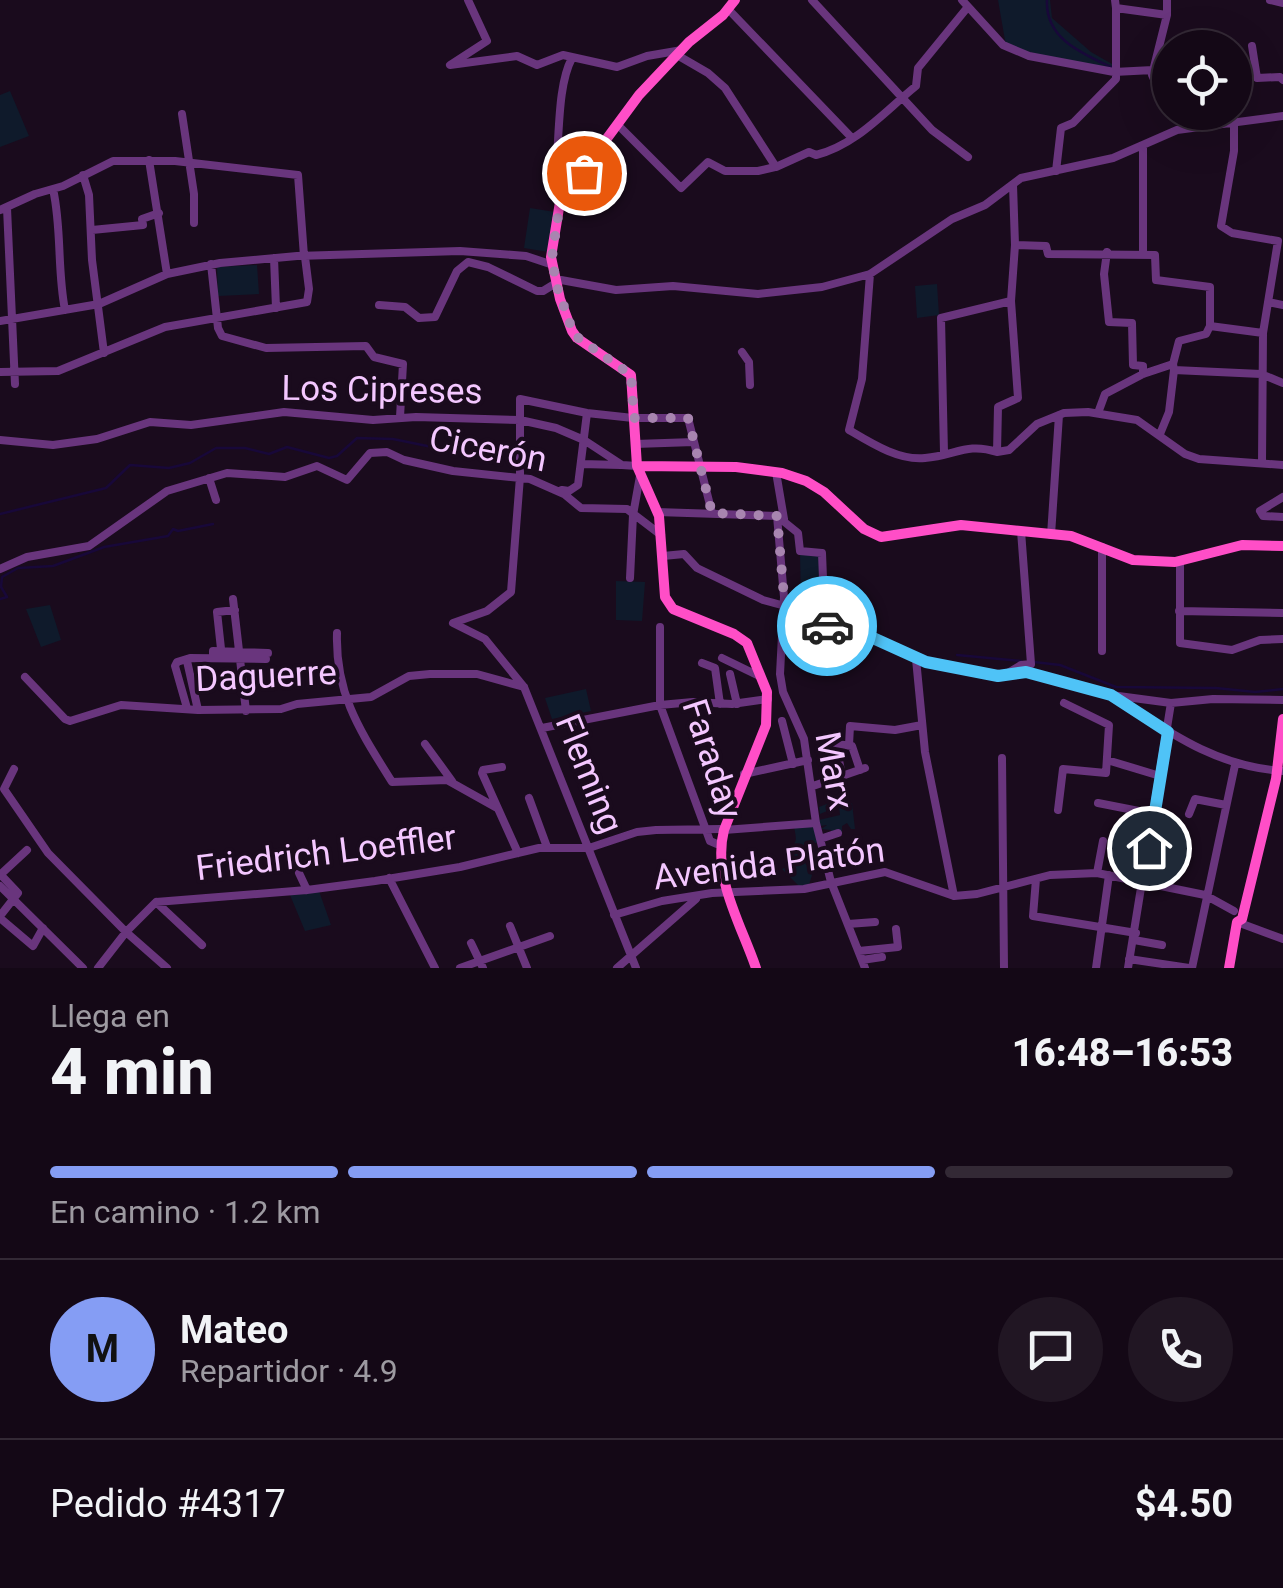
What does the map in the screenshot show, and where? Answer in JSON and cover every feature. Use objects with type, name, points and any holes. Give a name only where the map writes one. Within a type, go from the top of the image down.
[{"type":"main road","points":[[732,5],[639,96],[560,202],[553,265],[562,284],[560,300],[574,335],[631,375],[638,471],[657,512],[668,604],[734,634],[747,643],[755,656],[766,699],[766,725],[716,844],[716,868],[752,962]]},
{"type":"main road","points":[[638,471],[702,466],[776,472],[806,481],[824,492],[874,535],[958,525],[1022,531],[1082,538],[1133,560],[1180,561],[1242,546],[1283,546]]},
{"type":"main road","points":[[661,537],[659,589],[664,608],[738,642],[749,654],[766,699],[746,774]]},
{"type":"main road","points":[[1238,918],[1279,788],[1283,719]]},
{"type":"main road","points":[[1226,968],[1280,771]]},
{"type":"main road","points":[[722,830],[720,861],[726,892]]},
{"type":"street","points":[[468,0],[487,41],[450,65],[517,56],[537,65],[558,56],[581,57],[617,67],[647,56],[680,53],[726,88],[775,167]]},
{"type":"street","points":[[812,0],[932,130],[968,157]]},
{"type":"street","points":[[1163,30],[1167,0]]},
{"type":"street","points":[[1270,0],[1283,3]]},
{"type":"street","points":[[618,125],[681,188],[708,162],[725,171],[758,171],[810,152],[816,156],[835,150],[876,123],[916,86],[918,68],[965,4],[1003,44],[1030,56],[1116,72],[1152,70]]},
{"type":"street","points":[[1056,171],[1060,128],[1074,123],[1114,81],[1115,4],[1167,15]]},
{"type":"street","points":[[732,5],[851,138]]},
{"type":"street","points":[[1252,46],[1257,78],[1283,80]]},
{"type":"street","points":[[560,202],[553,190],[560,153],[562,84],[572,58]]},
{"type":"street","points":[[182,114],[194,223]]},
{"type":"street","points":[[1252,120],[1283,116]]},
{"type":"street","points":[[379,305],[398,305],[409,308],[419,318],[435,318],[464,262],[488,267],[533,290],[543,291],[562,284],[616,290],[673,286],[758,294],[822,287],[870,274],[933,230],[985,205],[1021,178],[1113,158],[1177,130]]},
{"type":"street","points":[[1234,130],[1221,226],[1232,233],[1280,244]]},
{"type":"street","points":[[1143,146],[1144,253]]},
{"type":"street","points":[[149,160],[167,274]]},
{"type":"street","points":[[0,372],[15,371],[58,371],[158,329],[307,302],[300,176],[190,163],[113,161],[3,209],[13,320],[15,371],[15,384]]},
{"type":"street","points":[[83,176],[104,353]]},
{"type":"street","points":[[997,452],[998,407],[1018,398],[1011,300],[1015,246],[1012,185]]},
{"type":"street","points":[[53,190],[65,310]]},
{"type":"street","points":[[92,230],[142,225],[142,219],[159,214]]},
{"type":"street","points":[[1262,462],[1263,334],[1283,229]]},
{"type":"street","points":[[1015,246],[1046,246],[1048,254],[1144,253],[1156,256],[1154,275],[1158,281],[1210,287],[1210,326],[1204,336],[1177,342],[1169,412],[1160,434]]},
{"type":"street","points":[[0,321],[99,304],[167,274],[212,264],[460,251],[526,256],[553,265]]},
{"type":"street","points":[[1106,252],[1104,274],[1110,322],[1133,324],[1133,364],[1143,366],[1143,374]]},
{"type":"street","points":[[274,258],[276,308]]},
{"type":"street","points":[[212,264],[216,317],[222,336],[253,346],[366,346],[374,357],[404,364],[400,417]]},
{"type":"street","points":[[870,274],[862,379],[850,430],[874,444],[911,458],[930,458],[977,446],[997,452],[1009,450],[1038,424],[1059,416],[1098,413],[1137,420],[1184,454],[1199,459],[1283,465]]},
{"type":"street","points":[[944,454],[942,318],[1011,300]]},
{"type":"street","points":[[1268,302],[1283,305]]},
{"type":"street","points":[[1210,326],[1263,334]]},
{"type":"street","points":[[742,352],[749,362],[750,386]]},
{"type":"street","points":[[1098,413],[1105,394],[1143,374],[1173,367],[1261,374],[1283,383]]},
{"type":"street","points":[[520,477],[520,399],[587,413],[688,418],[712,513]]},
{"type":"street","name":"Los Cipreses","points":[[0,440],[53,445],[97,440],[150,422],[192,425],[284,412],[373,420],[520,420],[556,428],[584,440],[638,471]]},
{"type":"street","points":[[557,491],[575,489],[587,413]]},
{"type":"street","points":[[1051,534],[1059,416]]},
{"type":"street","points":[[635,444],[694,442]]},
{"type":"street","name":"Cicerón","points":[[209,478],[236,473],[285,477],[317,466],[347,480],[366,454],[388,452],[404,460],[453,471],[520,477],[557,491],[581,508],[618,507],[661,537]]},
{"type":"street","points":[[581,464],[622,465]]},
{"type":"street","points":[[630,578],[638,471]]},
{"type":"street","points":[[776,472],[781,518]]},
{"type":"street","name":"Fleming","points":[[520,477],[510,592],[487,611],[454,621],[485,639],[524,687],[636,968]]},
{"type":"street","points":[[0,569],[27,556],[89,546],[163,492],[209,478],[216,500]]},
{"type":"street","points":[[1283,497],[1260,511],[1263,516],[1283,518]]},
{"type":"street","points":[[657,512],[781,518],[798,533],[801,551],[821,552],[824,604],[762,600],[697,568],[684,554],[663,556]]},
{"type":"street","name":"Marx","points":[[781,518],[784,602],[780,674],[804,738],[816,823],[831,882],[862,960]]},
{"type":"street","points":[[1004,676],[1031,661],[1022,531]]},
{"type":"street","points":[[1102,547],[1102,651]]},
{"type":"street","points":[[1180,561],[1181,644],[1232,650],[1260,640],[1283,638]]},
{"type":"street","points":[[233,599],[246,711]]},
{"type":"street","points":[[802,603],[827,626],[873,638],[916,659],[1004,676],[1026,672],[1111,695],[1171,703],[1283,700]]},
{"type":"street","points":[[219,656],[217,613],[235,610]]},
{"type":"street","points":[[1179,611],[1283,613]]},
{"type":"street","name":"Faraday","points":[[660,627],[660,705],[710,841],[716,844]]},
{"type":"street","points":[[338,633],[338,677],[345,700],[392,782],[452,782],[497,808]]},
{"type":"street","points":[[187,708],[175,664],[219,656],[267,656]]},
{"type":"street","points":[[722,658],[757,675]]},
{"type":"street","points":[[916,659],[930,780],[954,896],[1066,873],[1096,873],[1205,895],[1222,903],[1238,918],[1283,938]]},
{"type":"street","points":[[186,660],[198,710]]},
{"type":"street","points":[[702,663],[715,668],[720,704]]},
{"type":"street","name":"Daguerre","points":[[26,677],[67,720],[115,705],[246,711],[371,697],[409,676],[430,674],[477,674],[524,687]]},
{"type":"street","points":[[730,674],[737,704]]},
{"type":"street","points":[[1111,695],[1168,732],[1235,765],[1280,771]]},
{"type":"street","points":[[542,728],[660,705],[737,704],[766,699]]},
{"type":"street","points":[[1058,810],[1063,768],[1106,773],[1109,725],[1064,703]]},
{"type":"street","points":[[1171,703],[1129,963],[1191,968],[1235,765]]},
{"type":"street","points":[[766,725],[794,718]]},
{"type":"street","points":[[782,721],[792,764]]},
{"type":"street","points":[[849,745],[850,727],[894,730],[922,725]]},
{"type":"street","points":[[425,744],[452,782]]},
{"type":"street","points":[[813,786],[842,776],[862,769],[849,745],[834,746],[842,776]]},
{"type":"street","points":[[1002,758],[1004,968]]},
{"type":"street","points":[[746,774],[808,760]]},
{"type":"street","points":[[1107,760],[1160,776]]},
{"type":"street","points":[[502,767],[482,772],[518,853]]},
{"type":"street","points":[[14,769],[4,786],[48,853],[167,968]]},
{"type":"street","points":[[529,798],[547,847]]},
{"type":"street","points":[[1189,814],[1195,798],[1226,805]]},
{"type":"street","points":[[1098,803],[1154,814]]},
{"type":"street","points":[[590,848],[637,832],[816,823]]},
{"type":"street","points":[[820,839],[838,833]]},
{"type":"street","points":[[1096,873],[1103,841]]},
{"type":"street","name":"Friedrich Loeffler","points":[[98,968],[156,902],[307,890],[547,847],[590,848]]},
{"type":"street","points":[[27,850],[0,874],[43,928],[83,968]]},
{"type":"street","name":"Avenida Platón","points":[[614,914],[659,902],[726,892],[804,889],[878,872],[893,872],[954,896]]},
{"type":"street","points":[[299,873],[307,890]]},
{"type":"street","points":[[1096,968],[1109,875]]},
{"type":"street","points":[[389,878],[435,968]]},
{"type":"street","points":[[1036,879],[1033,916],[1135,936],[1162,946]]},
{"type":"street","points":[[0,886],[16,896]]},
{"type":"street","points":[[16,896],[0,917],[32,946],[43,928]]},
{"type":"street","points":[[617,968],[699,896]]},
{"type":"street","points":[[156,902],[202,946]]},
{"type":"street","points":[[848,924],[875,922]]},
{"type":"street","points":[[510,926],[527,968]]},
{"type":"street","points":[[862,960],[898,947],[896,929]]},
{"type":"street","points":[[460,968],[482,964],[550,936]]},
{"type":"street","points":[[471,943],[482,964]]},
{"type":"street","points":[[862,960],[882,958]]},
{"type":"shaded area","points":[[998,0],[1050,0],[1052,18],[1091,52],[1112,64],[1113,70],[1111,73],[1006,46]]},
{"type":"shaded area","points":[[10,91],[29,136],[0,147],[0,95]]},
{"type":"shaded area","points":[[530,208],[555,212],[548,252],[524,248]]},
{"type":"shaded area","points":[[257,265],[259,294],[218,296],[217,267]]},
{"type":"shaded area","points":[[937,284],[939,315],[917,318],[915,286]]},
{"type":"shaded area","points":[[800,554],[820,554],[822,594],[801,597]]},
{"type":"shaded area","points":[[616,581],[645,582],[642,621],[616,620]]},
{"type":"shaded area","points":[[50,605],[61,640],[41,647],[26,609]]},
{"type":"shaded area","points":[[586,689],[591,711],[552,719],[545,698]]},
{"type":"shaded area","points":[[837,800],[852,803],[855,829],[847,823],[842,832],[830,836],[831,830],[821,829],[827,825],[820,826],[819,820],[840,815],[839,806],[820,814],[819,807]]},
{"type":"shaded area","points":[[801,819],[801,824],[813,821],[821,842],[801,846],[806,865],[819,865],[822,860],[827,865],[808,868],[812,875],[808,888],[801,888],[782,869],[795,864],[783,853],[795,841],[794,827]]},
{"type":"shaded area","points":[[319,891],[331,925],[305,931],[290,895]]},
{"type":"waterway","points":[[1047,0],[1048,13],[1058,34],[1077,50],[1111,67]]},
{"type":"waterway","points":[[0,514],[106,488],[130,465],[169,468],[190,463],[216,448],[245,448],[269,454],[287,447],[329,458],[337,456],[357,438],[393,439],[471,455],[510,450],[542,465]]},
{"type":"waterway","points":[[0,599],[7,597],[1,587],[2,577],[18,568],[53,566],[104,547],[168,536],[173,529],[213,524]]},
{"type":"waterway","points":[[791,611],[818,623]]},
{"type":"waterway","points":[[957,655],[1021,661]]},
{"type":"waterway","points":[[1034,662],[1060,665],[1116,687],[1255,692],[1283,689]]},
{"type":"way so far","points":[[584,173],[562,196],[552,257],[560,300],[574,335],[631,375],[634,418],[688,418],[712,513],[777,516],[784,597],[803,603],[827,626]]},
{"type":"route","points":[[827,626],[873,638],[926,662],[998,676],[1026,672],[1111,695],[1168,732],[1149,848]]}]
